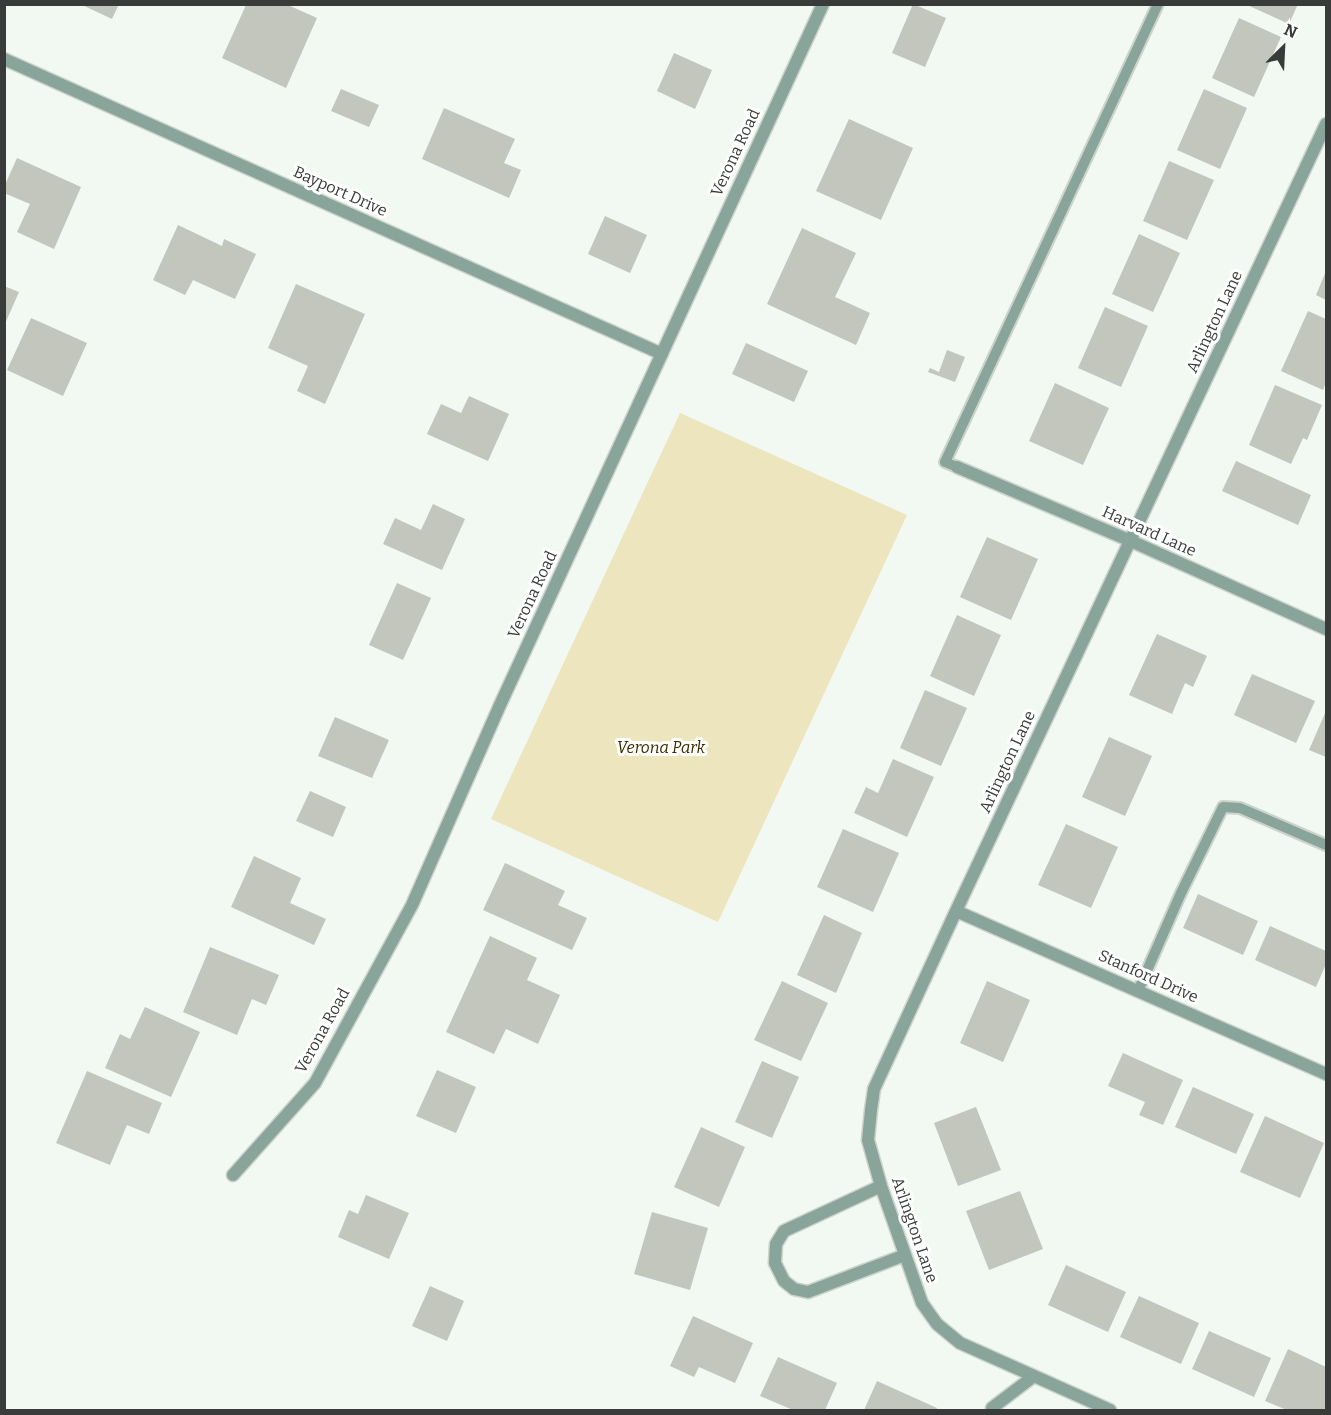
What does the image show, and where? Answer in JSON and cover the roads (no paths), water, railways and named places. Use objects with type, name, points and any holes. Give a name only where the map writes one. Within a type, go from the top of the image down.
[{"type":"street","name":"Verona Road","points":[[233,1174],[315,1083],[411,905],[823,4]]},
{"type":"street","name":"Bayport Drive","points":[[4,59],[662,354]]},
{"type":"street","name":"Arlington Lane","points":[[1110,1410],[960,1343],[937,1324],[922,1303],[881,1186],[868,1140],[870,1110],[874,1089],[956,911],[1326,124]]},
{"type":"street","name":"Harvard Lane","points":[[957,467],[1326,628]]},
{"type":"street","name":"Stanford Drive","points":[[956,911],[1326,1074]]},
{"type":"street","points":[[881,1186],[784,1231],[776,1244],[775,1263],[784,1281],[794,1289],[808,1292],[905,1256]]},
{"type":"street","points":[[992,1408],[1034,1376]]},
{"type":"lane","points":[[957,467],[945,462],[1158,4]]},
{"type":"lane","points":[[1138,991],[1181,893],[1223,807],[1240,808],[1326,845]]},
{"type":"park label","name":"Verona Park","points":[[661,749]]}]
